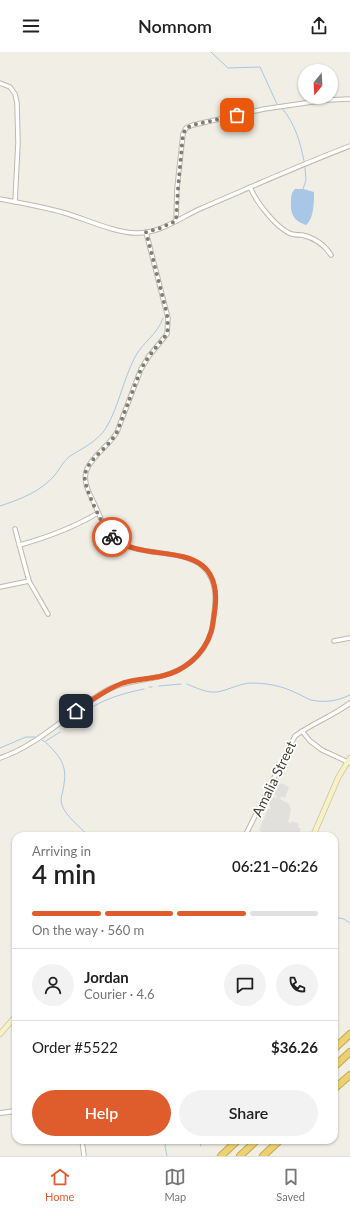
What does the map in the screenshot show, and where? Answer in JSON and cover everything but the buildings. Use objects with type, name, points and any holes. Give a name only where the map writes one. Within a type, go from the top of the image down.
[{"type":"highway","points":[[338,1045],[350,1034]]},
{"type":"highway","points":[[338,1063],[350,1052]]},
{"type":"highway","points":[[338,1086],[350,1075]]},
{"type":"highway","points":[[221,1156],[234,1144]]},
{"type":"highway","points":[[240,1156],[253,1144]]},
{"type":"highway","points":[[263,1156],[276,1144]]},
{"type":"main road","points":[[315,832],[336,784],[349,760]]},
{"type":"main road","points":[[0,1034],[12,1020]]},
{"type":"street","points":[[0,83],[10,87],[15,94],[17,103],[18,143],[14,202]]},
{"type":"street","points":[[176,221],[183,134],[186,128],[264,108],[326,100],[350,99]]},
{"type":"street","points":[[0,199],[66,213],[122,231],[137,234],[158,229],[250,187],[350,146]]},
{"type":"street","points":[[250,187],[255,200],[276,224],[289,233],[317,240],[323,244],[331,255]]},
{"type":"street","points":[[0,758],[12,754],[30,744],[111,688],[122,684],[164,676],[180,670],[191,662],[199,653],[211,632],[216,596],[212,581],[206,569],[191,559],[141,550],[121,543],[111,536],[98,513],[85,483],[86,470],[91,462],[114,438],[120,426],[141,369],[149,356],[167,334],[167,314],[146,232]]},
{"type":"street","points":[[20,544],[49,536],[86,520],[98,513]]},
{"type":"street","points":[[15,529],[29,581],[48,614]]},
{"type":"street","points":[[0,587],[29,581]]},
{"type":"street","points":[[334,641],[350,638]]},
{"type":"street","name":"Amalia Street","points":[[247,832],[295,736],[336,714],[350,704]]},
{"type":"street","points":[[302,731],[310,741],[322,750],[349,760]]},
{"type":"street","points":[[0,1113],[12,1112]]},
{"type":"street","points":[[82,1144],[84,1156]]},
{"type":"shaded area","points":[[279,783],[289,787],[285,798],[282,796],[280,799],[289,804],[291,810],[288,822],[291,823],[292,821],[299,824],[298,827],[301,829],[299,832],[262,832],[259,830],[268,809],[271,809],[269,805],[266,804],[263,806],[270,791],[272,796],[276,798],[277,797],[274,794]]},
{"type":"water","points":[[295,189],[303,189],[314,192],[312,215],[311,219],[306,225],[296,219],[291,210],[291,197]]},
{"type":"waterway","points":[[211,52],[228,68],[260,67],[277,104]]},
{"type":"waterway","points":[[282,108],[287,114],[296,133],[304,161]]},
{"type":"waterway","points":[[303,189],[306,180],[305,168]]},
{"type":"waterway","points":[[0,506],[23,498],[43,486],[55,475],[70,456],[90,444],[103,433],[114,411],[135,357],[158,329],[163,318]]},
{"type":"waterway","points":[[187,684],[209,692],[217,692],[248,683],[268,684],[289,690],[311,700],[321,701],[336,700],[350,695]]},
{"type":"waterway","points":[[159,686],[181,684]]},
{"type":"waterway","points":[[65,728],[99,703],[119,695],[144,689]]},
{"type":"waterway","points":[[46,741],[60,732]]},
{"type":"waterway","points":[[0,748],[26,737],[35,737]]},
{"type":"waterway","points":[[42,740],[55,752],[63,766],[65,779],[61,797],[62,805],[70,817],[84,832]]},
{"type":"waterway","points":[[338,918],[344,919],[350,923]]},
{"type":"waterway","points":[[166,1144],[167,1156]]},
{"type":"way so far","points":[[112,537],[91,497],[85,483],[85,475],[91,462],[114,438],[144,363],[167,334],[168,318],[146,232],[158,229],[176,221],[183,134],[186,128],[237,115]]},
{"type":"route","points":[[76,711],[111,688],[134,680],[164,676],[180,670],[191,662],[204,647],[211,632],[216,596],[212,581],[206,569],[191,559],[130,547],[112,537]]}]
